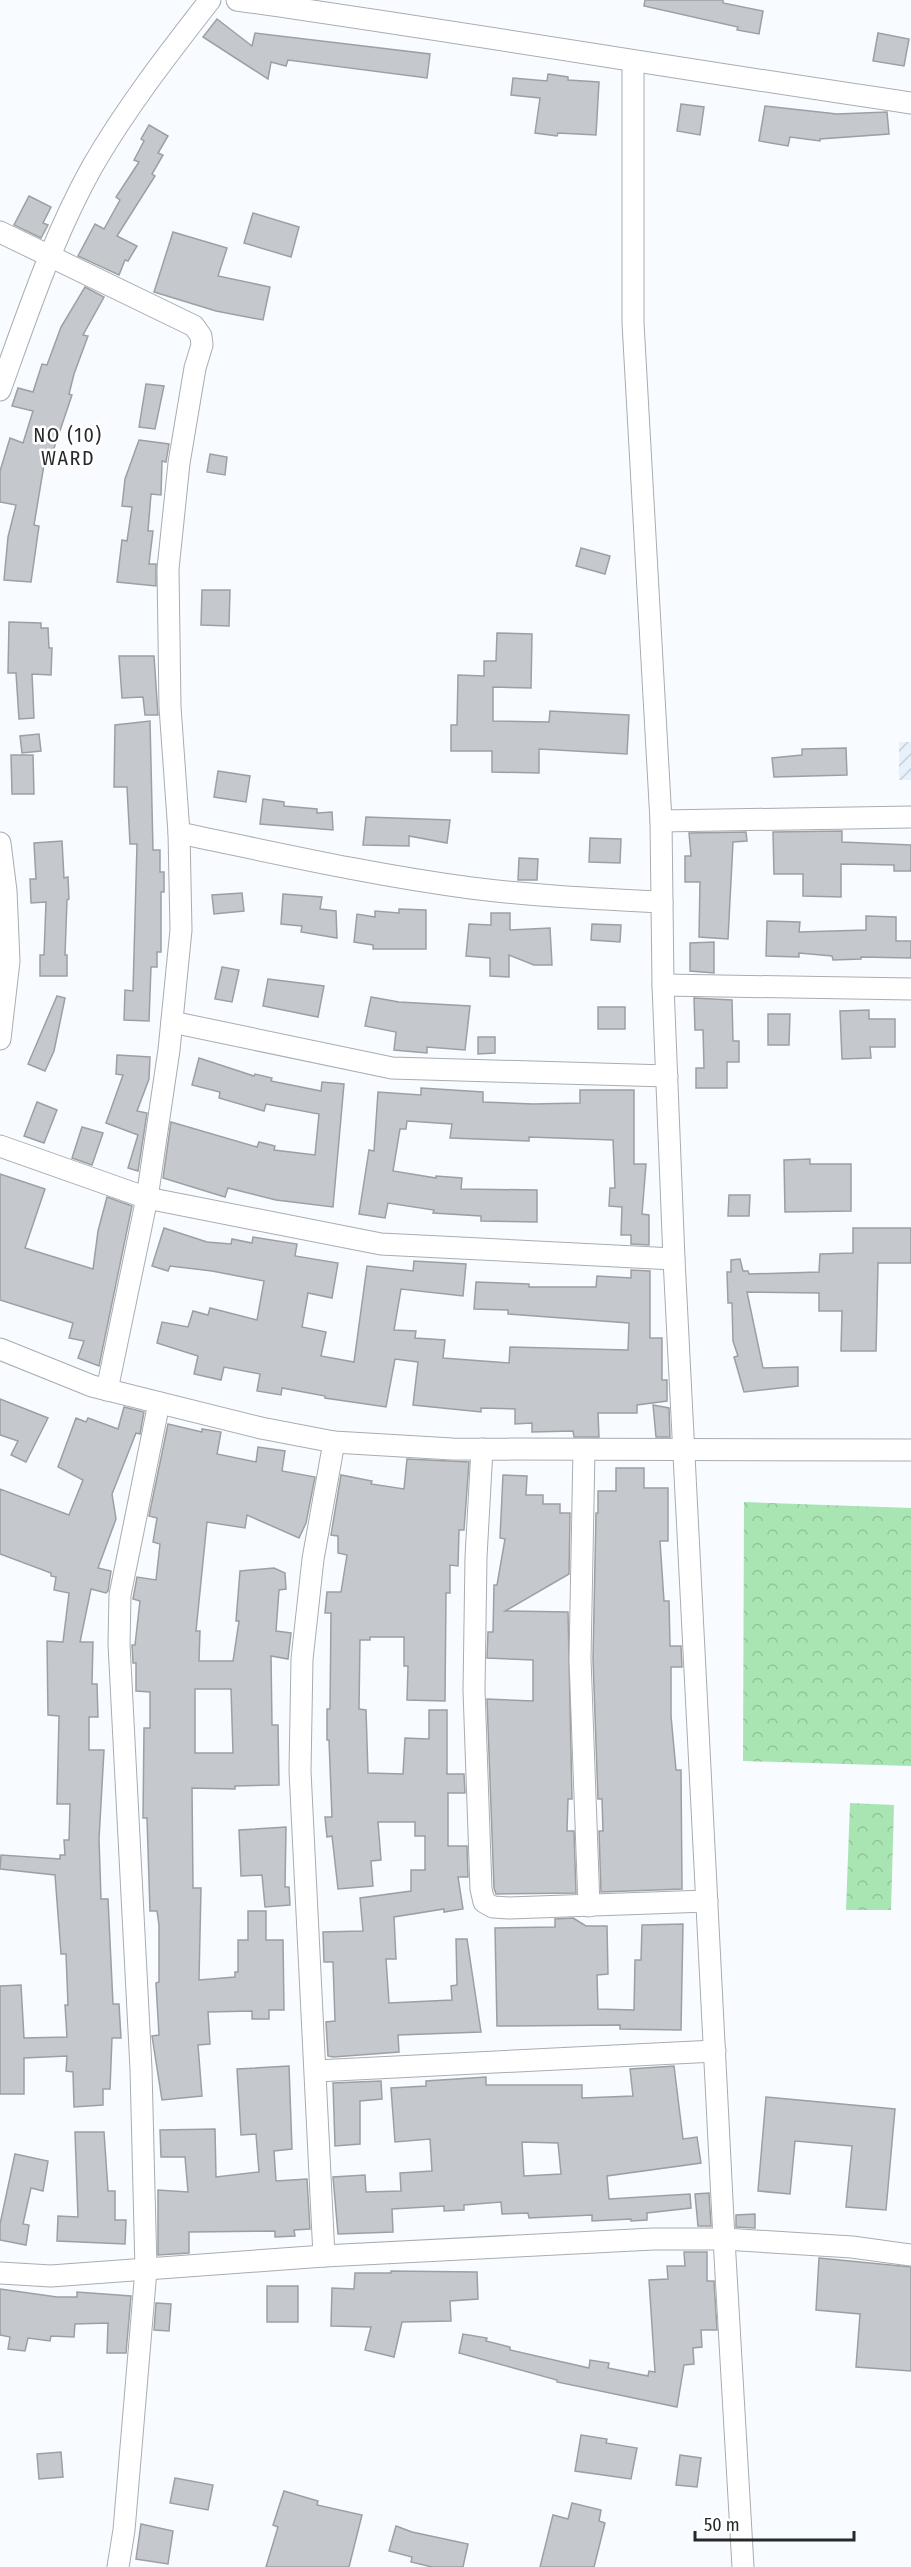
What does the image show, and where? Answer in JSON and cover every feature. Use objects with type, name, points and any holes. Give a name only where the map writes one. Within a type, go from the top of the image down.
[{"type":"street","points":[[0,390],[51,256],[92,169],[133,100],[210,0]]},
{"type":"street","points":[[237,0],[439,28],[633,62],[911,103]]},
{"type":"street","points":[[633,62],[633,323],[661,821],[663,985],[675,1259],[714,2051],[743,2567]]},
{"type":"street","points":[[0,232],[194,326],[201,336],[202,345],[195,368],[179,463],[168,569],[170,707],[179,833],[181,930],[172,1022],[147,1198],[107,1390]]},
{"type":"street","points":[[661,821],[911,817]]},
{"type":"street","points":[[179,833],[359,870],[471,888],[583,899],[662,902]]},
{"type":"street","points":[[0,843],[6,891],[9,961],[0,1039]]},
{"type":"street","points":[[663,985],[911,989]]},
{"type":"street","points":[[172,1022],[392,1068],[667,1076]]},
{"type":"street","points":[[0,1146],[147,1198],[381,1244],[675,1259]]},
{"type":"street","points":[[0,1349],[107,1390],[261,1428],[334,1442],[482,1449],[911,1450]]},
{"type":"street","points":[[118,2567],[124,2530],[146,2270],[141,2069],[119,1644],[120,1595],[159,1403]]},
{"type":"street","points":[[324,2256],[300,1771],[302,1659],[313,1559],[334,1442]]},
{"type":"street","points":[[482,1449],[476,1557],[474,1690],[484,1902],[493,1907],[707,1901]]},
{"type":"street","points":[[584,1450],[580,1659],[589,1906]]},
{"type":"street","points":[[316,2071],[714,2051]]},
{"type":"street","points":[[0,2273],[51,2276],[324,2256],[653,2239],[724,2239],[852,2247],[911,2255]]},
{"type":"shaded area","points":[[899,742],[911,742],[911,780],[899,780]]},
{"type":"green space","points":[[744,1502],[911,1508],[911,1766],[743,1761]]},
{"type":"green space","points":[[850,1803],[894,1805],[891,1910],[846,1910]]},
{"type":"building","points":[[645,0],[723,0],[723,3],[763,11],[759,34],[737,30],[738,27],[644,6]]},
{"type":"building","points":[[217,19],[252,46],[255,33],[430,54],[427,78],[288,60],[286,66],[271,62],[268,79],[203,37]]},
{"type":"building","points":[[878,33],[909,39],[904,66],[873,61]]},
{"type":"building","points":[[548,74],[568,77],[568,80],[599,82],[596,135],[558,133],[557,136],[535,133],[540,98],[511,95],[513,78],[547,81]]},
{"type":"building","points":[[681,104],[704,107],[700,135],[677,131]]},
{"type":"building","points":[[765,106],[837,114],[887,112],[889,134],[820,139],[820,141],[790,137],[788,146],[759,141]]},
{"type":"building","points":[[149,125],[168,136],[158,153],[163,155],[152,174],[155,176],[117,236],[137,246],[128,261],[125,260],[119,275],[78,256],[95,224],[104,229],[120,200],[116,197],[139,162],[134,160],[144,141],[141,139]]},
{"type":"building","points":[[29,196],[51,207],[43,223],[48,225],[41,238],[14,225]]},
{"type":"building","points":[[253,213],[299,227],[291,257],[244,243]]},
{"type":"building","points":[[173,232],[227,248],[218,276],[270,287],[263,320],[216,311],[154,292]]},
{"type":"building","points":[[85,287],[104,297],[83,335],[88,336],[74,374],[69,394],[72,395],[48,466],[44,465],[34,525],[39,526],[31,582],[4,580],[8,537],[16,505],[0,502],[0,471],[10,438],[23,443],[33,411],[12,406],[18,388],[33,392],[42,364],[47,365],[61,327]]},
{"type":"building","points":[[146,384],[164,386],[155,429],[139,427]]},
{"type":"building","points":[[139,440],[169,444],[166,462],[162,461],[161,495],[151,494],[148,531],[153,531],[149,564],[156,564],[156,586],[117,582],[122,540],[127,541],[132,507],[122,506],[125,479]]},
{"type":"building","points":[[210,454],[227,457],[225,475],[207,472]]},
{"type":"building","points":[[581,548],[610,556],[605,574],[576,566]]},
{"type":"building","points":[[202,590],[230,590],[229,626],[201,625]]},
{"type":"building","points":[[9,622],[41,623],[41,628],[48,628],[49,648],[52,648],[51,675],[32,674],[34,718],[19,719],[16,673],[8,673]]},
{"type":"building","points":[[497,633],[532,634],[531,688],[493,687],[493,721],[549,722],[550,711],[629,715],[627,754],[539,749],[539,773],[492,772],[492,751],[451,751],[451,725],[457,725],[458,675],[484,676],[484,661],[496,661]]},
{"type":"building","points":[[119,656],[154,656],[158,715],[145,715],[143,697],[122,698]]},
{"type":"building","points":[[150,721],[153,850],[160,850],[160,872],[164,872],[164,892],[161,892],[161,952],[157,952],[157,967],[151,967],[149,1021],[124,1020],[125,990],[133,991],[137,844],[130,844],[127,787],[114,787],[115,725]]},
{"type":"building","points":[[39,734],[41,751],[22,753],[20,736]]},
{"type":"building","points":[[846,748],[847,775],[774,777],[772,758],[802,755],[802,749]]},
{"type":"building","points":[[11,755],[33,755],[34,794],[12,794]]},
{"type":"building","points":[[218,771],[250,776],[246,802],[214,797]]},
{"type":"building","points":[[263,799],[284,802],[284,806],[317,809],[317,813],[332,812],[333,830],[260,824]]},
{"type":"building","points":[[366,817],[450,820],[447,843],[409,836],[409,846],[363,845]]},
{"type":"building","points":[[842,831],[842,842],[911,845],[911,871],[894,871],[894,865],[841,864],[841,897],[803,896],[803,874],[774,874],[773,832]]},
{"type":"building","points":[[746,832],[747,841],[733,842],[728,939],[699,937],[700,882],[685,882],[685,856],[691,856],[689,833]]},
{"type":"building","points":[[590,838],[621,839],[620,863],[589,862]]},
{"type":"building","points":[[62,841],[64,878],[68,877],[69,899],[67,900],[65,955],[67,955],[67,976],[40,976],[40,955],[44,955],[46,902],[31,903],[30,879],[36,879],[34,843]]},
{"type":"building","points":[[519,858],[538,859],[537,880],[518,880]]},
{"type":"building","points":[[242,893],[244,911],[214,914],[212,895]]},
{"type":"building","points":[[283,894],[322,897],[320,909],[336,911],[337,938],[301,932],[302,926],[281,924]]},
{"type":"building","points":[[399,909],[426,910],[426,949],[373,949],[373,945],[354,942],[357,914],[375,917],[375,911],[399,913]]},
{"type":"building","points":[[491,913],[510,913],[510,930],[550,928],[552,965],[534,965],[509,955],[509,977],[490,976],[490,958],[466,956],[469,924],[491,925]]},
{"type":"building","points":[[866,916],[896,917],[896,941],[911,941],[911,958],[861,957],[861,959],[833,960],[832,956],[799,953],[799,957],[766,956],[767,921],[800,922],[799,932],[866,930]]},
{"type":"building","points":[[592,924],[621,925],[620,942],[591,940]]},
{"type":"building","points":[[714,942],[714,973],[690,971],[690,943]]},
{"type":"building","points":[[222,967],[239,970],[232,1002],[215,999]]},
{"type":"building","points":[[268,979],[324,986],[318,1017],[263,1006]]},
{"type":"building","points":[[57,996],[65,998],[54,1051],[45,1071],[28,1064]]},
{"type":"building","points":[[371,997],[399,1002],[470,1006],[465,1050],[427,1047],[427,1053],[394,1050],[396,1032],[365,1026]]},
{"type":"building","points":[[694,998],[732,1000],[733,1041],[739,1041],[739,1062],[727,1062],[727,1088],[696,1088],[696,1068],[704,1068],[703,1030],[695,1030]]},
{"type":"building","points":[[598,1007],[625,1007],[625,1029],[598,1029]]},
{"type":"building","points":[[869,1010],[869,1019],[895,1019],[895,1047],[870,1047],[871,1058],[842,1059],[840,1011]]},
{"type":"building","points":[[768,1014],[790,1014],[789,1045],[768,1045]]},
{"type":"building","points":[[478,1037],[495,1037],[495,1053],[478,1054]]},
{"type":"building","points":[[117,1055],[150,1057],[149,1079],[137,1111],[147,1113],[138,1171],[128,1168],[138,1135],[106,1123],[123,1075],[116,1074]]},
{"type":"building","points":[[199,1058],[254,1076],[255,1074],[272,1078],[271,1081],[321,1091],[322,1082],[344,1084],[333,1207],[276,1200],[228,1188],[225,1197],[163,1178],[171,1122],[257,1147],[259,1142],[275,1146],[274,1150],[315,1155],[319,1114],[266,1104],[264,1111],[219,1098],[220,1092],[192,1085]]},
{"type":"building","points":[[421,1088],[483,1092],[483,1102],[533,1104],[580,1103],[580,1090],[634,1090],[634,1164],[646,1164],[642,1214],[649,1215],[649,1245],[631,1244],[631,1235],[621,1235],[622,1207],[609,1206],[610,1188],[615,1188],[613,1140],[529,1137],[529,1141],[450,1138],[452,1124],[407,1121],[406,1129],[400,1129],[393,1171],[436,1178],[436,1176],[462,1178],[461,1189],[537,1190],[537,1222],[481,1221],[481,1216],[433,1213],[434,1210],[388,1203],[385,1218],[359,1214],[369,1150],[374,1151],[378,1092],[421,1095]]},
{"type":"building","points":[[37,1102],[57,1110],[44,1143],[24,1136]]},
{"type":"building","points":[[82,1127],[103,1133],[92,1165],[72,1158]]},
{"type":"building","points":[[810,1159],[810,1164],[851,1164],[851,1211],[785,1212],[784,1160]]},
{"type":"building","points":[[0,1174],[45,1189],[25,1248],[93,1269],[98,1231],[107,1197],[132,1206],[99,1366],[78,1358],[84,1341],[69,1338],[73,1323],[0,1300]]},
{"type":"building","points":[[729,1195],[750,1195],[749,1216],[728,1216]]},
{"type":"building","points":[[164,1228],[207,1242],[231,1244],[232,1239],[252,1243],[253,1237],[297,1244],[295,1256],[338,1263],[332,1298],[308,1293],[302,1327],[326,1332],[321,1356],[354,1362],[367,1266],[413,1271],[414,1261],[466,1264],[463,1296],[401,1289],[394,1330],[416,1331],[415,1338],[445,1340],[443,1358],[509,1363],[510,1347],[628,1350],[629,1323],[508,1314],[508,1310],[474,1309],[476,1282],[529,1284],[529,1287],[596,1287],[597,1276],[631,1278],[631,1270],[650,1271],[650,1338],[662,1338],[662,1380],[667,1380],[667,1401],[637,1405],[637,1413],[598,1413],[599,1437],[574,1437],[573,1431],[532,1432],[532,1423],[515,1424],[515,1409],[481,1408],[481,1412],[413,1405],[418,1362],[395,1359],[386,1407],[325,1398],[325,1396],[282,1388],[281,1395],[257,1391],[260,1374],[224,1367],[221,1380],[194,1374],[198,1356],[157,1343],[162,1322],[188,1327],[193,1311],[208,1315],[210,1308],[257,1320],[264,1281],[212,1271],[170,1266],[168,1271],[152,1266]]},
{"type":"building","points":[[853,1228],[911,1228],[911,1263],[878,1263],[876,1351],[841,1351],[842,1311],[819,1311],[819,1293],[747,1292],[763,1368],[798,1367],[798,1386],[744,1392],[734,1357],[738,1356],[733,1341],[732,1303],[728,1303],[727,1272],[731,1272],[731,1260],[740,1259],[743,1271],[748,1271],[749,1274],[819,1272],[820,1254],[853,1253]]},
{"type":"building","points":[[0,1399],[48,1418],[26,1462],[11,1455],[18,1441],[0,1435]]},
{"type":"building","points":[[653,1405],[669,1408],[670,1437],[656,1437]]},
{"type":"building","points":[[124,1407],[144,1412],[140,1434],[136,1433],[112,1494],[116,1519],[98,1568],[111,1571],[108,1591],[106,1593],[91,1589],[80,1642],[93,1642],[92,1684],[97,1684],[98,1717],[89,1717],[89,1750],[104,1750],[99,1839],[101,1899],[108,1899],[113,2004],[119,2004],[121,2038],[112,2038],[110,2089],[103,2089],[103,2105],[74,2107],[73,2072],[66,2071],[67,2056],[24,2058],[24,2094],[0,2094],[0,1986],[21,1985],[24,2038],[67,2037],[65,2005],[68,2005],[66,1954],[61,1954],[55,1875],[0,1869],[1,1855],[60,1859],[60,1855],[65,1855],[64,1840],[69,1840],[70,1804],[57,1804],[59,1716],[48,1715],[47,1641],[63,1642],[69,1593],[54,1590],[56,1577],[51,1576],[51,1573],[0,1554],[0,1489],[69,1515],[83,1480],[58,1467],[76,1418],[86,1422],[88,1418],[118,1429]]},
{"type":"building","points":[[168,1424],[202,1432],[202,1429],[221,1432],[217,1454],[256,1462],[258,1447],[285,1451],[282,1471],[315,1477],[306,1523],[299,1538],[247,1515],[245,1528],[207,1522],[196,1631],[200,1631],[199,1661],[233,1661],[239,1621],[236,1621],[240,1571],[274,1568],[285,1573],[286,1589],[279,1590],[276,1631],[291,1633],[288,1659],[271,1656],[272,1725],[278,1725],[279,1785],[235,1786],[235,1789],[192,1788],[193,1888],[201,1888],[199,1980],[235,1977],[235,1972],[238,1972],[238,1940],[248,1940],[248,1911],[266,1911],[266,1940],[283,1940],[284,2010],[269,2010],[269,2019],[252,2019],[252,2011],[208,2012],[210,2044],[198,2045],[202,2096],[162,2100],[152,2036],[159,2035],[156,1983],[159,1982],[159,1925],[157,1911],[150,1911],[147,1818],[143,1818],[144,1728],[150,1728],[150,1692],[136,1691],[136,1663],[133,1663],[132,1645],[135,1645],[140,1601],[133,1599],[137,1577],[156,1580],[160,1544],[153,1542],[157,1518],[149,1516]],"holes":[[[195,1689],[231,1689],[233,1753],[195,1753]]]},
{"type":"building","points":[[407,1459],[469,1462],[464,1530],[459,1530],[458,1566],[450,1565],[450,1593],[446,1593],[445,1701],[407,1700],[408,1666],[404,1666],[404,1637],[370,1637],[370,1640],[360,1640],[359,1709],[366,1710],[368,1773],[403,1774],[405,1738],[429,1739],[429,1710],[447,1710],[447,1774],[464,1774],[465,1793],[448,1793],[448,1846],[467,1846],[468,1877],[458,1877],[463,1909],[444,1912],[444,1909],[394,1917],[396,1959],[386,1959],[389,2003],[452,2000],[451,1986],[457,1985],[456,1939],[467,1939],[481,2032],[398,2035],[399,2052],[333,2057],[328,2056],[326,2022],[335,2021],[333,1962],[324,1962],[323,1932],[363,1931],[360,1898],[411,1891],[411,1870],[425,1870],[425,1836],[415,1836],[415,1822],[378,1822],[381,1860],[371,1861],[373,1886],[338,1889],[332,1836],[327,1837],[325,1817],[332,1817],[329,1740],[327,1740],[327,1709],[330,1709],[331,1613],[325,1613],[327,1592],[341,1592],[347,1555],[338,1553],[338,1536],[331,1535],[341,1475],[372,1481],[371,1484],[404,1489]]},
{"type":"building","points":[[616,1468],[644,1468],[644,1488],[668,1488],[668,1541],[660,1541],[664,1601],[669,1601],[670,1646],[681,1646],[682,1667],[671,1667],[671,1716],[676,1770],[681,1770],[682,1889],[601,1892],[599,1831],[603,1831],[602,1799],[598,1799],[593,1659],[596,1513],[598,1513],[598,1491],[616,1491]]},
{"type":"building","points":[[503,1475],[527,1476],[526,1495],[543,1495],[543,1504],[560,1504],[560,1513],[570,1513],[569,1574],[505,1611],[568,1612],[572,1799],[568,1799],[567,1831],[574,1831],[576,1893],[496,1894],[494,1888],[487,1699],[533,1701],[533,1660],[487,1658],[488,1632],[493,1632],[494,1585],[497,1585],[505,1539],[500,1538]]},
{"type":"building","points":[[286,1827],[285,1887],[289,1887],[290,1905],[265,1907],[262,1875],[241,1876],[239,1830]]},
{"type":"building","points":[[573,1918],[586,1926],[607,1926],[608,1974],[597,1975],[598,2009],[634,2010],[635,1960],[641,1960],[642,1925],[683,1924],[681,2030],[620,2029],[620,2025],[497,2026],[495,1928],[555,1927],[555,1919]]},
{"type":"building","points":[[289,2066],[292,2149],[274,2151],[276,2181],[307,2179],[310,2229],[294,2230],[295,2236],[275,2237],[275,2231],[189,2232],[189,2253],[158,2255],[158,2190],[188,2192],[185,2157],[161,2157],[160,2130],[215,2129],[216,2177],[259,2172],[256,2134],[241,2135],[237,2069]]},
{"type":"building","points":[[674,2066],[683,2139],[697,2137],[701,2163],[607,2176],[609,2199],[690,2194],[691,2208],[647,2213],[647,2220],[631,2221],[631,2219],[592,2221],[592,2215],[529,2218],[528,2213],[502,2214],[501,2202],[464,2205],[464,2210],[444,2211],[444,2206],[392,2209],[393,2232],[338,2234],[333,2177],[365,2175],[366,2192],[401,2191],[400,2173],[432,2171],[430,2139],[395,2142],[391,2088],[426,2086],[426,2081],[486,2077],[486,2085],[582,2085],[582,2098],[633,2096],[630,2069]],"holes":[[[522,2142],[558,2143],[561,2174],[524,2176]]]},
{"type":"building","points":[[381,2081],[382,2099],[360,2101],[360,2144],[335,2146],[333,2083]]},
{"type":"building","points":[[766,2097],[895,2109],[886,2210],[846,2207],[852,2146],[795,2141],[790,2194],[758,2191]]},
{"type":"building","points":[[75,2132],[104,2132],[108,2191],[115,2191],[115,2220],[126,2220],[125,2244],[57,2241],[58,2216],[78,2217]]},
{"type":"building","points":[[15,2154],[48,2161],[43,2191],[31,2188],[23,2224],[29,2225],[26,2245],[0,2240],[0,2224]]},
{"type":"building","points":[[709,2193],[711,2226],[698,2226],[695,2194]]},
{"type":"building","points":[[755,2214],[755,2228],[736,2227],[736,2215]]},
{"type":"building","points":[[684,2252],[707,2252],[707,2281],[714,2281],[717,2330],[701,2330],[702,2347],[693,2348],[694,2364],[684,2365],[677,2407],[557,2382],[557,2380],[459,2353],[463,2334],[487,2338],[486,2341],[510,2347],[510,2350],[589,2368],[590,2360],[609,2363],[608,2368],[648,2376],[649,2371],[655,2372],[649,2280],[668,2279],[667,2266],[685,2266]]},
{"type":"building","points":[[819,2258],[911,2267],[911,2371],[856,2367],[860,2314],[816,2310]]},
{"type":"building","points":[[391,2271],[477,2272],[478,2299],[450,2301],[451,2321],[402,2322],[394,2357],[365,2350],[371,2327],[331,2326],[332,2288],[354,2289],[355,2273],[391,2273]]},
{"type":"building","points":[[267,2286],[298,2286],[298,2322],[267,2322]]},
{"type":"building","points":[[0,2289],[57,2297],[77,2297],[77,2292],[131,2296],[126,2353],[107,2353],[108,2323],[75,2324],[74,2337],[51,2336],[50,2341],[28,2338],[25,2351],[8,2349],[10,2337],[0,2335]]},
{"type":"building","points":[[156,2303],[171,2304],[169,2331],[154,2330]]},
{"type":"building","points":[[581,2435],[607,2439],[606,2443],[637,2448],[631,2479],[575,2471]]},
{"type":"building","points":[[61,2452],[63,2477],[39,2479],[37,2454]]},
{"type":"building","points":[[680,2455],[701,2458],[697,2487],[676,2485]]},
{"type":"building","points":[[175,2478],[213,2485],[208,2510],[170,2503]]},
{"type":"building","points":[[284,2491],[318,2501],[317,2505],[362,2515],[349,2567],[266,2567],[278,2527],[273,2525]]},
{"type":"building","points":[[572,2503],[601,2510],[599,2521],[605,2523],[594,2567],[540,2567],[553,2515],[568,2519]]},
{"type":"building","points":[[141,2524],[173,2531],[168,2564],[136,2559]]},
{"type":"building","points":[[396,2526],[412,2532],[468,2544],[463,2567],[432,2567],[411,2562],[412,2557],[389,2551]]},
{"type":"district","name":"NO (10) WARD","points":[[68,446]]}]
